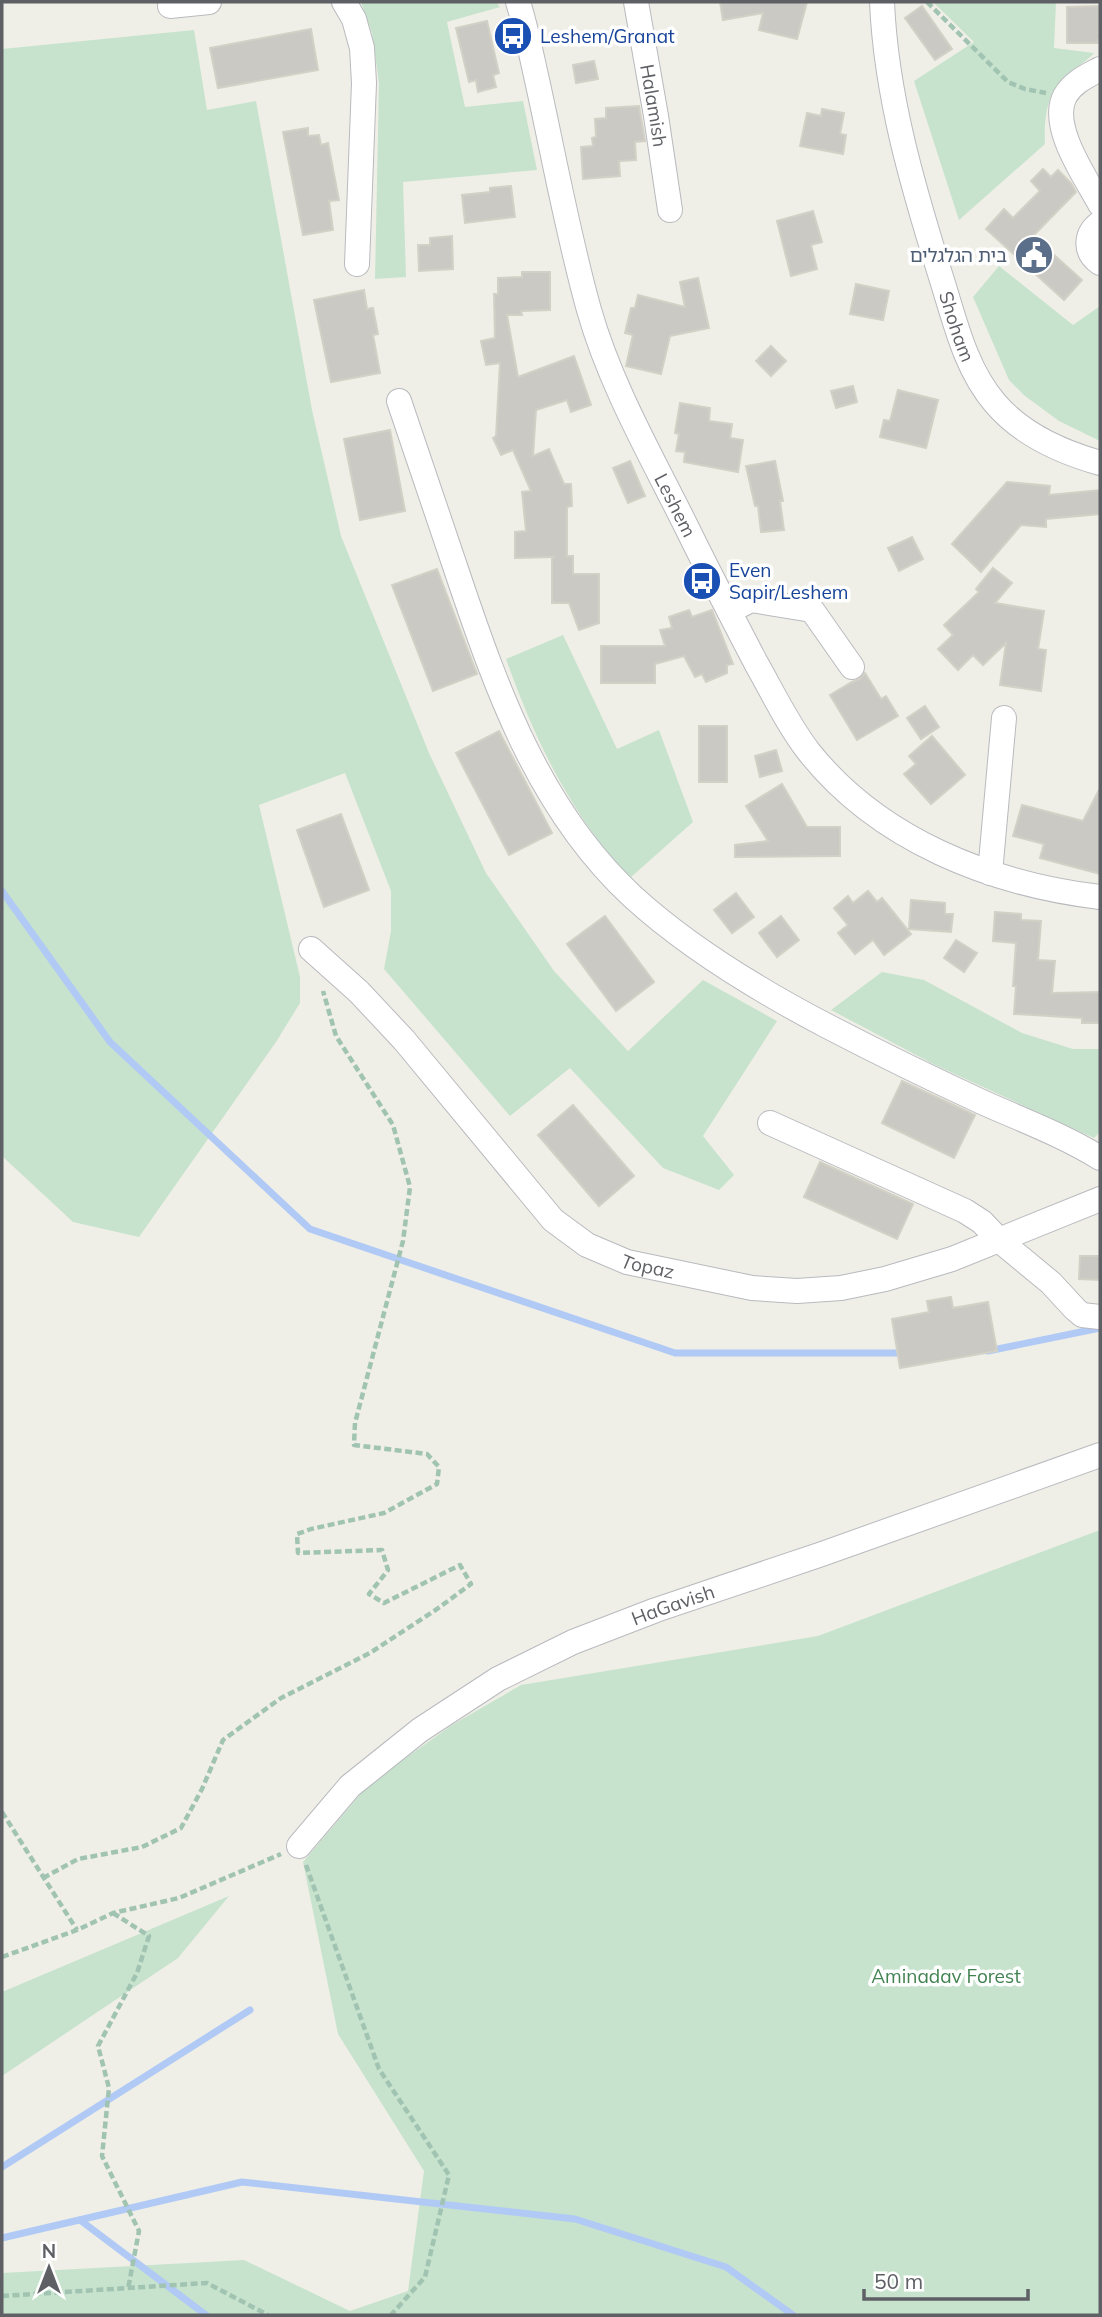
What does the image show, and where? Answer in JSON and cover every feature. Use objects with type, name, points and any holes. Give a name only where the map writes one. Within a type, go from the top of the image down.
[{"type":"street","points":[[170,6],[209,2]]},
{"type":"street","points":[[344,2],[354,19],[362,48],[364,83],[357,264]]},
{"type":"street","name":"Leshem","points":[[518,2],[590,314],[629,410],[729,611],[792,727],[826,772],[867,809],[890,825],[943,854],[990,873],[1039,887],[1100,897]]},
{"type":"street","name":"Halamish","points":[[636,2],[670,211]]},
{"type":"street","name":"Shoham","points":[[882,2],[886,56],[905,154],[928,236],[970,365],[996,405],[1033,436],[1100,463]]},
{"type":"street","points":[[1100,69],[1080,80],[1064,98],[1062,113],[1066,140],[1100,204]]},
{"type":"street","points":[[1100,223],[1092,230],[1088,239],[1090,253],[1100,262]]},
{"type":"street","points":[[399,401],[472,620],[509,714],[531,762],[552,797],[601,864],[632,896],[666,925],[775,996],[882,1053],[1066,1139],[1100,1158]]},
{"type":"street","points":[[729,611],[751,600],[812,610],[852,667]]},
{"type":"street","points":[[990,873],[1004,718]]},
{"type":"street","name":"Topaz","points":[[311,949],[359,992],[404,1040],[544,1211],[564,1229],[599,1251],[642,1266],[729,1284],[797,1291],[841,1288],[885,1279],[952,1259],[1100,1199]]},
{"type":"street","points":[[770,1123],[965,1210],[1051,1283],[1082,1315],[1100,1317]]},
{"type":"street","name":"HaGavish","points":[[299,1846],[350,1786],[420,1730],[498,1679],[548,1654],[656,1610],[1100,1455]]},
{"type":"path","points":[[927,2],[1008,82],[1064,98]]},
{"type":"path","points":[[43,1878],[78,1859],[142,1847],[181,1828],[202,1789],[223,1740],[281,1698],[370,1653],[471,1584],[460,1565],[384,1603],[369,1594],[388,1570],[382,1550],[298,1553],[297,1534],[384,1513],[437,1485],[439,1467],[427,1454],[354,1445],[355,1423],[403,1241],[410,1188],[393,1125],[336,1036],[321,986]]},
{"type":"path","points":[[2,1812],[77,1930]]},
{"type":"path","points":[[2,1957],[77,1930],[113,1913],[179,1898],[299,1846],[379,2068],[449,2175],[425,2277],[391,2315]]},
{"type":"path","points":[[113,1913],[149,1936],[137,1973],[98,2046],[108,2088],[102,2156],[139,2231],[128,2289]]},
{"type":"path","points":[[2,2297],[207,2284],[268,2315]]},
{"type":"green space","points":[[361,2],[496,2],[500,7],[447,22],[465,107],[523,101],[537,170],[403,182],[406,277],[375,279],[379,83],[372,33]]},
{"type":"green space","points":[[933,2],[1056,2],[1054,48],[1094,53],[1064,77],[1053,91],[1046,117],[1045,144],[959,220],[914,81],[974,42]]},
{"type":"green space","points":[[194,30],[207,110],[256,101],[312,410],[341,536],[429,753],[486,873],[554,971],[628,1051],[703,980],[777,1021],[703,1136],[734,1175],[719,1190],[663,1168],[570,1068],[510,1116],[384,969],[391,931],[391,891],[345,773],[259,805],[300,977],[300,1003],[276,1042],[139,1237],[73,1222],[2,1156],[2,49]]},
{"type":"green space","points":[[999,266],[1073,325],[1100,306],[1100,441],[1059,421],[1025,396],[1009,380],[973,297]]},
{"type":"green space","points":[[563,635],[617,749],[659,730],[693,822],[630,878],[589,828],[556,775],[529,718],[506,659]]},
{"type":"green space","points":[[882,972],[924,980],[1022,1033],[1073,1049],[1100,1049],[1100,1132],[1094,1138],[935,1065],[831,1010]]},
{"type":"green space","name":"Aminadav Forest","points":[[1100,1530],[1100,2315],[2,2315],[2,2273],[244,2260],[350,2311],[408,2291],[424,2171],[338,2034],[303,1862],[369,1784],[452,1725],[521,1685],[818,1636]]},
{"type":"green space","points":[[229,1896],[178,1958],[2,2076],[2,1992]]},
{"type":"building","points":[[720,2],[807,2],[797,39],[759,30],[763,13],[723,20]]},
{"type":"building","points":[[922,6],[952,49],[935,60],[905,18]]},
{"type":"building","points":[[1099,6],[1098,43],[1067,43],[1067,7]]},
{"type":"building","points":[[487,21],[499,73],[493,75],[496,87],[478,92],[476,80],[469,82],[456,28]]},
{"type":"building","points":[[311,29],[318,70],[218,88],[210,48]]},
{"type":"building","points":[[594,61],[598,79],[576,83],[573,65]]},
{"type":"building","points":[[639,106],[645,141],[635,142],[636,160],[619,161],[620,176],[583,179],[581,147],[593,146],[592,138],[596,137],[595,119],[606,118],[606,108]]},
{"type":"building","points":[[822,109],[844,113],[840,134],[846,135],[843,154],[800,146],[807,113],[821,116]]},
{"type":"building","points":[[308,128],[308,136],[319,135],[321,145],[328,143],[339,200],[329,201],[333,230],[303,235],[283,132]]},
{"type":"building","points":[[1043,169],[1051,177],[1058,170],[1076,192],[1033,236],[1082,280],[1064,300],[986,229],[1004,209],[1013,218],[1040,191],[1031,181]]},
{"type":"building","points":[[511,186],[515,217],[465,223],[462,195],[490,192],[490,188]]},
{"type":"building","points":[[813,211],[822,242],[811,245],[817,269],[791,276],[777,221]]},
{"type":"building","points":[[452,236],[453,269],[419,271],[418,245],[430,245],[430,238]]},
{"type":"building","points":[[522,272],[550,272],[550,310],[521,311],[522,315],[507,315],[518,377],[574,356],[591,405],[571,412],[567,400],[536,410],[533,456],[549,449],[564,484],[571,484],[572,506],[567,507],[567,556],[573,556],[573,574],[599,574],[599,623],[579,630],[569,603],[552,603],[552,557],[515,558],[515,532],[526,531],[522,492],[531,491],[513,450],[501,455],[493,438],[496,436],[500,363],[486,365],[481,341],[495,338],[494,294],[498,294],[498,278],[522,277]]},
{"type":"building","points":[[698,278],[709,328],[670,336],[661,374],[626,366],[633,335],[625,333],[631,308],[635,308],[638,295],[685,307],[680,282]]},
{"type":"building","points":[[856,284],[889,291],[883,320],[850,314]]},
{"type":"building","points":[[364,290],[367,309],[373,308],[378,334],[373,335],[380,373],[331,382],[314,300]]},
{"type":"building","points":[[771,346],[786,361],[771,376],[756,361]]},
{"type":"building","points":[[853,386],[857,402],[836,408],[831,391]]},
{"type":"building","points":[[898,390],[938,400],[926,448],[880,437],[884,420],[890,421]]},
{"type":"building","points":[[680,403],[710,408],[709,421],[732,424],[730,438],[743,440],[738,472],[684,462],[685,452],[676,451],[679,434],[675,433]]},
{"type":"building","points":[[390,430],[405,511],[360,520],[344,439]]},
{"type":"building","points":[[630,461],[645,496],[628,503],[613,468]]},
{"type":"building","points":[[775,461],[783,501],[780,501],[784,530],[761,532],[758,506],[755,506],[746,466]]},
{"type":"building","points":[[1007,482],[1050,486],[1049,495],[1100,490],[1100,514],[1046,519],[1046,527],[1021,525],[981,572],[952,544]]},
{"type":"building","points":[[912,537],[923,559],[899,571],[888,548]]},
{"type":"building","points":[[993,568],[1012,583],[995,603],[1044,611],[1038,649],[1046,650],[1041,691],[1000,685],[1006,643],[983,665],[973,655],[958,670],[938,649],[953,635],[944,625],[979,592],[976,589]]},
{"type":"building","points":[[437,569],[477,674],[433,691],[392,585]]},
{"type":"building","points":[[689,610],[692,617],[712,610],[733,664],[727,665],[727,673],[706,682],[702,674],[695,677],[684,656],[655,664],[655,683],[601,683],[601,646],[665,646],[660,630],[672,628],[669,617]]},
{"type":"building","points":[[865,673],[881,699],[886,696],[898,716],[857,740],[830,695],[860,679]]},
{"type":"building","points":[[925,706],[939,727],[921,739],[907,718]]},
{"type":"building","points":[[699,726],[727,726],[727,782],[699,782]]},
{"type":"building","points":[[499,731],[552,833],[509,855],[456,753]]},
{"type":"building","points":[[932,736],[965,775],[931,804],[904,774],[916,764],[909,756]]},
{"type":"building","points":[[776,750],[782,771],[760,777],[755,756]]},
{"type":"building","points":[[782,784],[807,827],[840,827],[840,856],[735,857],[735,845],[768,841],[746,806]]},
{"type":"building","points":[[1100,788],[1100,874],[1040,858],[1044,844],[1013,836],[1022,805],[1083,821]]},
{"type":"building","points":[[341,814],[369,890],[324,907],[297,830]]},
{"type":"building","points":[[868,891],[877,902],[882,898],[911,934],[884,955],[873,940],[855,954],[838,933],[848,925],[834,908],[848,896],[853,903]]},
{"type":"building","points":[[736,893],[754,917],[732,933],[714,910]]},
{"type":"building","points":[[911,900],[945,903],[945,914],[953,914],[951,932],[909,929]]},
{"type":"building","points":[[995,912],[1021,914],[1021,920],[1041,921],[1038,960],[1055,961],[1052,993],[1100,992],[1100,1023],[1082,1023],[1082,1018],[1014,1014],[1016,943],[993,941]]},
{"type":"building","points":[[605,916],[654,982],[616,1011],[567,944]]},
{"type":"building","points":[[781,916],[799,940],[777,957],[759,933]]},
{"type":"building","points":[[956,940],[977,953],[964,972],[944,958]]},
{"type":"building","points":[[902,1081],[975,1115],[954,1158],[882,1123]]},
{"type":"building","points":[[573,1105],[634,1176],[599,1206],[538,1135]]},
{"type":"building","points":[[820,1162],[913,1204],[897,1239],[804,1197]]},
{"type":"building","points":[[1080,1256],[1100,1256],[1100,1280],[1079,1279]]},
{"type":"building","points":[[951,1297],[953,1308],[988,1302],[997,1351],[900,1368],[892,1319],[929,1312],[927,1301]]},
{"type":"waterway","points":[[2,891],[110,1042],[310,1229],[675,1353],[906,1353]]},
{"type":"waterway","points":[[988,1351],[1100,1328]]},
{"type":"waterway","points":[[2,2167],[250,2010]]},
{"type":"waterway","points":[[2,2238],[242,2182],[575,2219],[726,2267],[793,2315]]},
{"type":"waterway","points":[[80,2220],[206,2315]]},
{"type":"place","name":"Leshem/Granat","points":[[513,36]]},
{"type":"place","name":"בית הגלגלים","points":[[1034,255]]},
{"type":"place","name":"Even Sapir/Leshem","points":[[702,581]]}]
